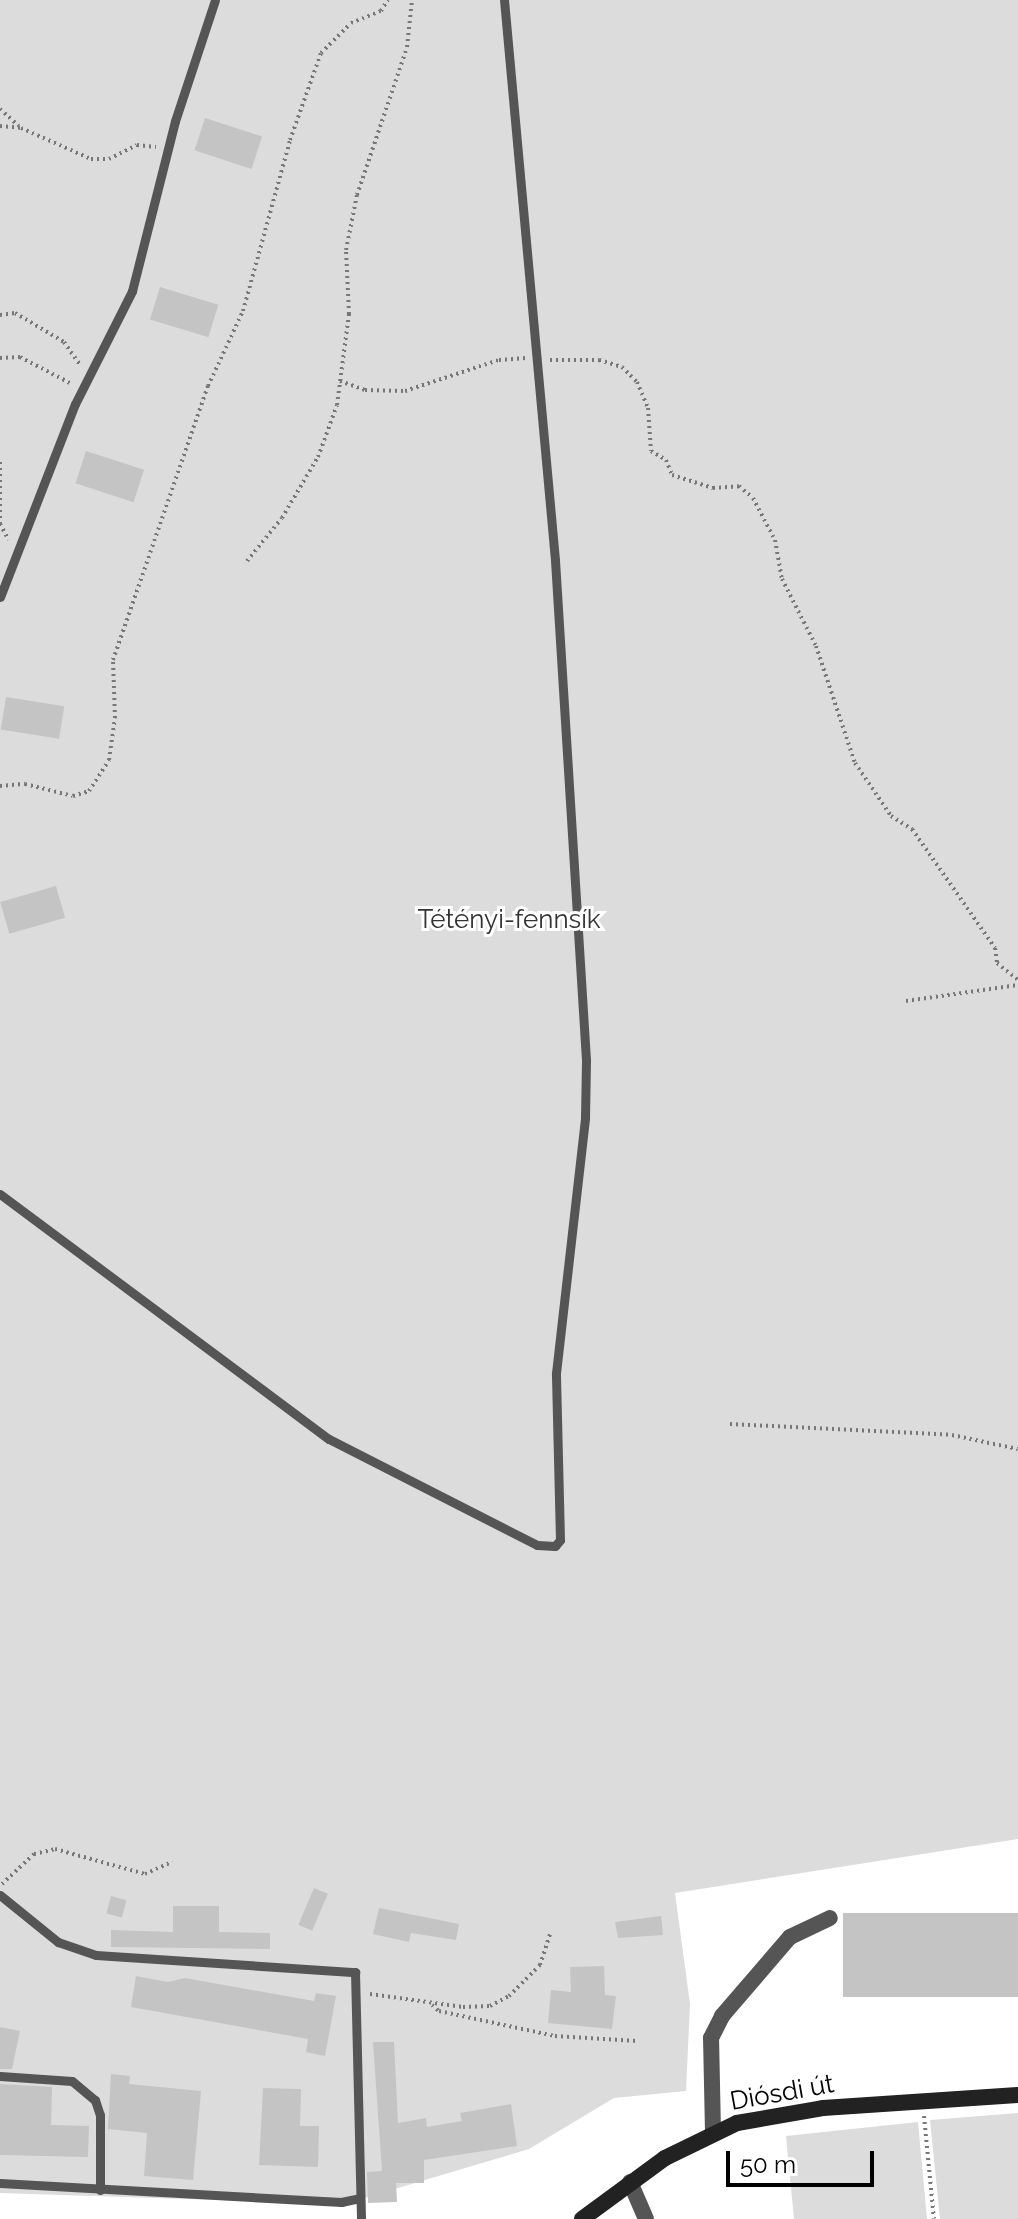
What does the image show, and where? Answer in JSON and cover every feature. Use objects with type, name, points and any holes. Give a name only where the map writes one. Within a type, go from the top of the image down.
[{"type":"main road","name":"Diósdi út","points":[[582,2219],[630,2182],[713,2132],[823,2108],[1018,2095]]},
{"type":"street","points":[[713,2132],[711,2038],[722,2016],[790,1937],[830,1918]]},
{"type":"street","points":[[630,2182],[646,2219]]},
{"type":"lane","points":[[0,597],[82,392],[132,291],[168,148],[215,0]]},
{"type":"lane","points":[[0,1194],[329,1439],[537,1545],[555,1546],[560,1540],[556,1373],[585,1118],[586,1060],[537,356],[504,0]]},
{"type":"lane","points":[[0,1895],[58,1942],[96,1955],[355,1972],[361,2219]]},
{"type":"lane","points":[[0,2076],[72,2081],[95,2100],[100,2115],[100,2190]]},
{"type":"lane","points":[[0,2183],[341,2202],[360,2198]]},
{"type":"path","points":[[0,786],[25,784],[73,796],[89,791],[109,760],[115,718],[113,660],[208,386],[243,311],[290,140],[321,53],[351,23],[381,11],[388,0]]},
{"type":"path","points":[[247,561],[282,518],[318,457],[340,381],[349,314],[346,250],[357,195],[407,47],[412,0]]},
{"type":"path","points":[[0,109],[21,128],[91,159],[109,159],[137,145],[168,148]]},
{"type":"path","points":[[0,126],[21,128]]},
{"type":"path","points":[[0,315],[15,313],[64,342],[89,378]]},
{"type":"path","points":[[340,381],[365,390],[405,391],[499,360],[537,356],[599,360],[622,367],[637,382],[648,408],[651,451],[666,460],[672,475],[713,488],[739,486],[753,498],[775,540],[782,579],[816,646],[855,763],[891,816],[912,829],[995,948],[997,963],[1018,982]]},
{"type":"path","points":[[0,358],[32,362],[82,392]]},
{"type":"path","points":[[0,462],[0,524],[18,556]]},
{"type":"path","points":[[906,1001],[1018,982]]},
{"type":"path","points":[[730,1424],[952,1435],[1018,1449]]},
{"type":"path","points":[[0,1885],[34,1854],[55,1849],[145,1874],[172,1862]]},
{"type":"path","points":[[355,1991],[430,2003],[490,2006],[509,1996],[540,1965],[550,1934]]},
{"type":"path","points":[[430,2003],[439,2011],[555,2036],[637,2041]]},
{"type":"path","points":[[923,2101],[934,2219]]},
{"type":"green space","name":"Tétényi-fennsík","points":[[0,0],[1018,0],[1018,1839],[675,1893],[690,2004],[686,2091],[614,2098],[529,2149],[344,2204],[0,2193]]},
{"type":"green space","points":[[1018,2113],[1018,2219],[940,2219],[930,2120]]},
{"type":"green space","points":[[918,2122],[927,2219],[794,2219],[786,2136]]},
{"type":"building","points":[[205,118],[262,137],[252,169],[194,150]]},
{"type":"building","points":[[160,287],[218,305],[208,337],[150,320]]},
{"type":"building","points":[[86,451],[144,470],[134,502],[75,483]]},
{"type":"building","points":[[6,697],[64,706],[59,739],[1,730]]},
{"type":"building","points":[[56,886],[65,918],[9,934],[0,902]]},
{"type":"building","points":[[314,1888],[328,1894],[312,1931],[298,1925]]},
{"type":"building","points":[[111,1896],[126,1900],[122,1918],[106,1913]]},
{"type":"building","points":[[173,1906],[219,1906],[219,1932],[270,1933],[270,1949],[111,1947],[111,1930],[173,1932]]},
{"type":"building","points":[[379,1908],[459,1924],[456,1940],[411,1933],[409,1942],[373,1934]]},
{"type":"building","points":[[843,1913],[1018,1913],[1018,1997],[843,1997]]},
{"type":"building","points":[[661,1916],[663,1935],[618,1938],[615,1922]]},
{"type":"building","points":[[604,1966],[605,1995],[616,1996],[612,2029],[548,2023],[551,1990],[571,1992],[570,1967]]},
{"type":"building","points":[[136,1976],[168,1982],[185,1978],[314,2001],[316,1993],[336,1996],[325,2056],[306,2052],[308,2039],[131,2007]]},
{"type":"building","points":[[0,2027],[20,2031],[12,2069],[0,2069]]},
{"type":"building","points":[[373,2042],[394,2042],[398,2123],[426,2118],[427,2127],[462,2121],[460,2113],[511,2104],[517,2146],[424,2160],[424,2183],[396,2183],[397,2202],[368,2203],[367,2172],[382,2171]]},
{"type":"building","points":[[111,2074],[130,2076],[129,2084],[201,2091],[193,2180],[144,2176],[147,2133],[108,2129]]},
{"type":"building","points":[[0,2084],[52,2087],[51,2125],[89,2126],[88,2157],[0,2155]]},
{"type":"building","points":[[263,2088],[301,2089],[300,2126],[319,2126],[318,2167],[259,2165]]}]
